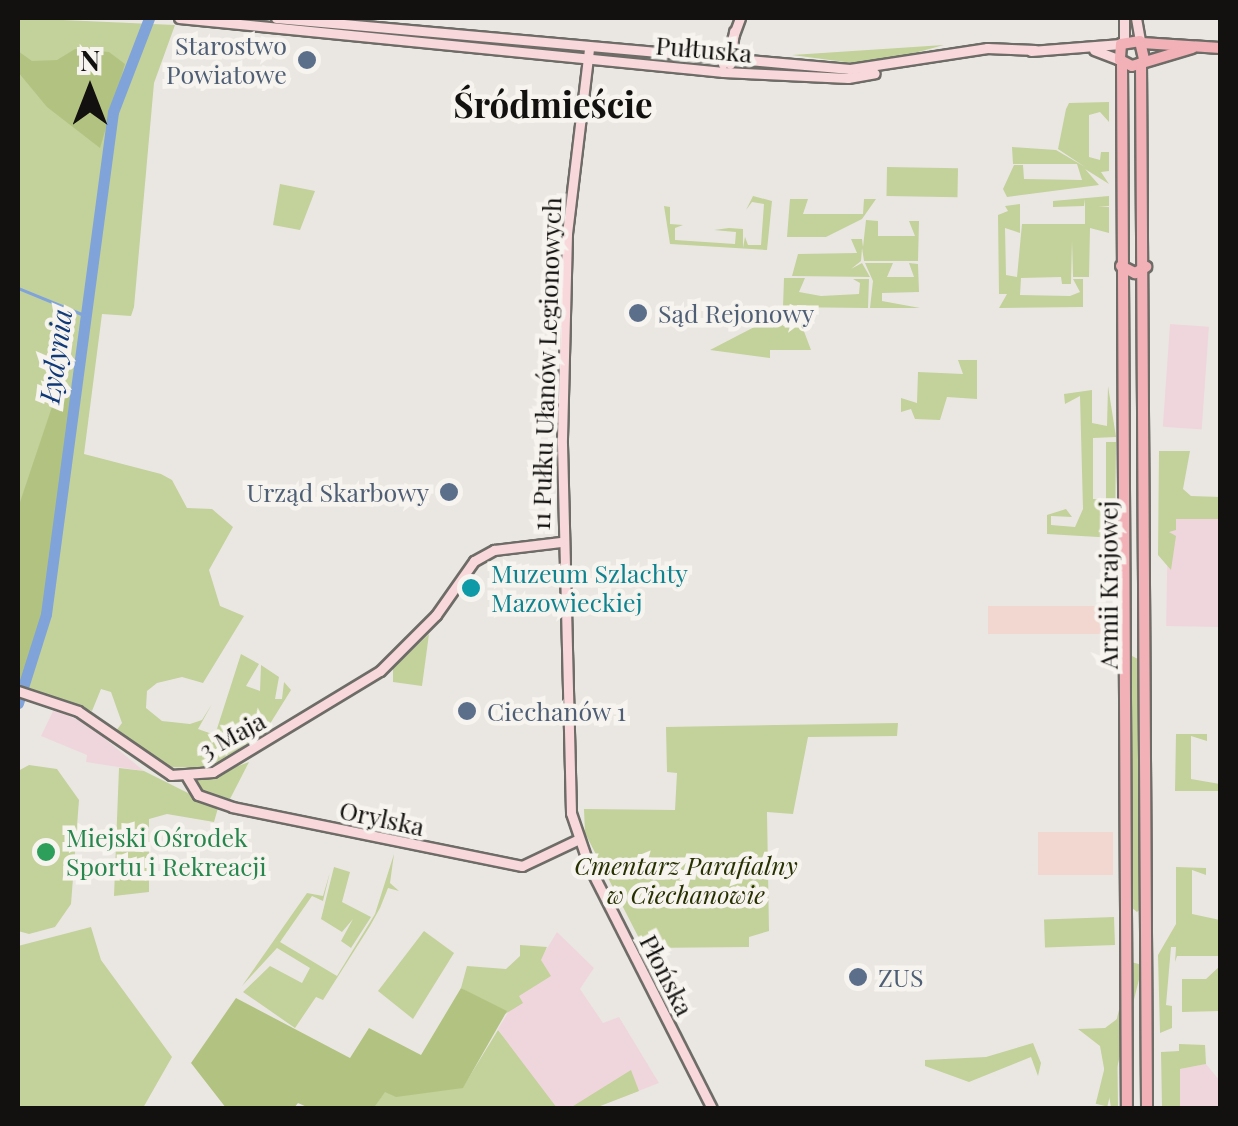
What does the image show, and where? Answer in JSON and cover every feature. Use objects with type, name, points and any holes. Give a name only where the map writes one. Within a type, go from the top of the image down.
[{"type":"main road","name":"Armii Krajowej","points":[[1142,42],[1148,567],[1147,1108]]},
{"type":"main road","points":[[1122,43],[1220,48]]},
{"type":"main road","name":"Armii Krajowej","points":[[1122,43],[1121,266],[1128,566],[1127,1108]]},
{"type":"main road","points":[[1121,61],[1143,61],[1192,48]]},
{"type":"main road","points":[[1121,266],[1135,273],[1146,267]]},
{"type":"main road","points":[[1128,566],[1136,559],[1148,567]]},
{"type":"street","points":[[179,18],[483,42]]},
{"type":"street","points":[[276,18],[483,42]]},
{"type":"street","points":[[726,67],[731,38],[740,18]]},
{"type":"street","points":[[1122,43],[1124,18]]},
{"type":"street","points":[[1136,18],[1142,42]]},
{"type":"street","points":[[699,59],[731,38]]},
{"type":"street","points":[[731,38],[758,65]]},
{"type":"street","name":"Pułtuska","points":[[483,42],[848,78],[921,60]]},
{"type":"street","name":"Pułtuska","points":[[587,54],[699,59],[726,67],[850,70],[974,52],[1092,49],[1122,43]]},
{"type":"street","name":"Pułtuska","points":[[1092,49],[1121,61]]},
{"type":"street","name":"11 Pułku Ułanów Legionowych","points":[[570,802],[561,542],[566,248],[587,54]]},
{"type":"street","name":"3 Maja","points":[[18,691],[86,716],[146,764],[187,777],[229,764],[358,686],[426,626],[466,567],[494,550],[561,542]]},
{"type":"street","name":"Orylska","points":[[187,777],[198,795],[232,807],[522,866],[577,840]]},
{"type":"street","name":"Płońska","points":[[570,802],[577,840],[712,1108]]},
{"type":"shaded area","points":[[1170,324],[1209,327],[1202,429],[1163,427]]},
{"type":"shaded area","points":[[1168,518],[1220,519],[1218,627],[1166,626]]},
{"type":"shaded area","points":[[988,606],[1110,606],[1110,634],[988,634]]},
{"type":"shaded area","points":[[54,709],[87,724],[144,771],[86,762],[87,755],[41,736]]},
{"type":"shaded area","points":[[1038,832],[1113,832],[1113,875],[1038,875]]},
{"type":"shaded area","points":[[557,932],[594,968],[580,989],[603,1023],[619,1017],[659,1083],[595,1108],[550,1108],[498,1029]]},
{"type":"shaded area","points":[[1206,1064],[1220,1081],[1220,1108],[1180,1108],[1180,1069]]},
{"type":"green space","points":[[18,18],[175,25],[154,83],[134,307],[131,316],[102,314],[84,454],[161,474],[172,480],[187,508],[212,509],[233,527],[209,570],[220,606],[244,616],[203,683],[182,677],[157,683],[147,691],[146,708],[162,721],[190,724],[202,720],[212,704],[198,729],[215,735],[241,654],[259,664],[246,686],[260,691],[261,665],[279,677],[275,699],[282,699],[284,682],[291,690],[268,727],[254,735],[270,730],[207,768],[166,767],[138,749],[116,731],[122,723],[111,692],[101,689],[92,711],[18,684]]},
{"type":"green space","points":[[944,45],[866,66],[792,60],[860,64],[792,55]]},
{"type":"green space","points":[[75,49],[109,52],[125,64],[100,148],[47,107],[18,72],[18,51],[32,61],[57,60]]},
{"type":"green space","points":[[1109,102],[1109,122],[1100,112],[1089,115],[1089,157],[1100,160],[1101,152],[1109,152],[1109,171],[1101,172],[1109,184],[1085,169],[1099,185],[1007,197],[1003,189],[1014,165],[1023,165],[1024,179],[1082,180],[1077,164],[1013,164],[1012,147],[1056,150],[1085,167],[1058,149],[1066,109],[1069,103]]},
{"type":"green space","points":[[887,167],[958,168],[957,197],[886,196]]},
{"type":"green space","points":[[280,184],[315,191],[300,230],[273,225]]},
{"type":"green space","points":[[753,196],[772,201],[767,250],[670,244],[664,206],[670,207],[670,224],[683,225],[675,228],[675,240],[735,244],[736,232],[714,230],[729,228],[743,229],[743,248],[745,237],[748,245],[761,245],[764,204],[752,202],[746,210]]},
{"type":"green space","points":[[1109,196],[1109,206],[1098,207],[1109,207],[1109,233],[1090,228],[1089,277],[1073,277],[1072,240],[1071,284],[1062,284],[1061,277],[1021,278],[1020,295],[1070,296],[1080,292],[1073,279],[1083,279],[1083,307],[999,308],[1007,294],[999,294],[998,215],[1008,211],[1005,206],[1020,204],[1020,233],[1005,228],[1006,275],[1017,277],[1022,224],[1085,224],[1085,199],[1084,206],[1053,207],[1053,201]]},
{"type":"green space","points":[[790,199],[808,199],[803,214],[863,214],[864,199],[876,199],[862,219],[826,237],[787,237]]},
{"type":"green space","points":[[866,220],[878,221],[878,236],[915,236],[909,221],[919,221],[918,261],[864,261],[862,248],[861,261],[851,269],[862,263],[870,277],[792,276],[798,254],[857,253],[851,239],[862,239],[863,247]]},
{"type":"green space","points":[[865,263],[893,263],[887,277],[914,277],[909,263],[918,264],[919,292],[882,293],[882,301],[920,308],[870,308],[873,281]]},
{"type":"green space","points":[[784,278],[805,278],[799,292],[821,296],[859,294],[860,283],[853,279],[869,279],[868,308],[783,307]]},
{"type":"green space","points":[[782,321],[783,326],[802,326],[811,350],[770,350],[770,358],[710,350],[762,323]]},
{"type":"green space","points":[[958,360],[977,360],[977,399],[947,397],[940,420],[915,419],[911,409],[901,412],[901,398],[917,403],[918,372],[963,374]]},
{"type":"green space","points":[[59,386],[76,393],[46,614],[23,686],[18,684],[18,508]]},
{"type":"green space","points":[[1108,386],[1116,437],[1093,438],[1093,499],[1106,499],[1106,442],[1116,442],[1115,538],[1047,534],[1047,515],[1066,509],[1072,517],[1051,516],[1051,525],[1075,527],[1083,509],[1080,396],[1065,404],[1064,394],[1092,390],[1092,423],[1107,426]]},
{"type":"green space","points":[[1159,451],[1190,451],[1183,489],[1191,496],[1220,497],[1220,519],[1176,519],[1176,530],[1169,532],[1176,536],[1171,570],[1158,555]]},
{"type":"green space","points":[[429,634],[422,686],[393,682],[393,668]]},
{"type":"green space","points":[[1132,656],[1140,660],[1143,907],[1137,912],[1131,907]]},
{"type":"green space","name":"Cmentarz Parafialny w Ciechanowie","points":[[898,723],[897,736],[808,737],[793,814],[767,812],[769,931],[749,937],[749,947],[644,948],[585,833],[584,809],[675,810],[677,773],[667,772],[666,727]]},
{"type":"green space","points":[[1176,734],[1207,734],[1207,741],[1191,736],[1191,779],[1220,784],[1220,791],[1175,791]]},
{"type":"green space","points":[[249,762],[230,799],[199,791],[194,782]]},
{"type":"green space","name":"Miejski Ośrodek Sportu i Rekreacji","points":[[29,765],[57,769],[79,800],[71,904],[55,927],[29,934],[18,931],[18,771]]},
{"type":"green space","points":[[119,768],[144,771],[218,808],[214,822],[167,814],[149,819],[149,892],[114,896]]},
{"type":"green space","points":[[394,854],[390,883],[399,891],[388,888],[370,926],[323,1000],[316,997],[295,1028],[243,992],[270,966],[302,983],[310,968],[277,948],[242,986],[307,893],[323,896],[330,872],[323,901],[312,896],[280,942],[337,976],[375,914]]},
{"type":"green space","points":[[334,867],[350,872],[342,902],[371,917],[351,948],[341,941],[353,919],[342,932],[321,919]]},
{"type":"green space","points":[[1176,867],[1206,868],[1206,875],[1192,870],[1192,914],[1220,920],[1220,956],[1177,956],[1175,962],[1176,947],[1171,947],[1166,1005],[1172,1006],[1172,1028],[1160,1033],[1158,955],[1176,924]]},
{"type":"green space","points":[[1114,917],[1115,945],[1045,947],[1044,919]]},
{"type":"green space","points":[[91,927],[101,960],[172,1057],[143,1108],[18,1108],[18,946]]},
{"type":"green space","points":[[424,931],[454,953],[413,1019],[378,991]]},
{"type":"green space","points":[[520,945],[547,947],[541,960],[551,976],[519,996],[523,1003],[505,1014],[461,988],[467,966],[506,969],[520,956]]},
{"type":"green space","points":[[1131,962],[1143,965],[1107,1107],[1096,1104]]},
{"type":"green space","points":[[1220,966],[1220,1011],[1182,1012],[1182,979],[1206,979]]},
{"type":"green space","points":[[461,988],[507,1011],[463,1088],[396,1097],[385,1092],[374,1108],[309,1108],[298,1103],[294,1108],[226,1108],[191,1063],[236,998],[350,1058],[369,1028],[421,1055]]},
{"type":"green space","points":[[1117,1019],[1118,1107],[1111,1107],[1100,1046],[1078,1029],[1105,1028]]},
{"type":"green space","points":[[498,1030],[557,1108],[374,1108],[385,1091],[396,1096],[463,1087]]},
{"type":"green space","points":[[1033,1043],[1041,1063],[1038,1076],[1031,1057],[969,1082],[925,1066],[925,1060],[986,1057]]},
{"type":"green space","points":[[1179,1044],[1205,1045],[1206,1064],[1180,1069],[1180,1108],[1162,1108],[1161,1052],[1179,1051]]},
{"type":"green space","points":[[631,1070],[639,1091],[595,1108],[570,1108]]},
{"type":"waterway","name":"Łydynia","points":[[18,703],[46,614],[113,112],[149,18]]},
{"type":"waterway","points":[[18,288],[84,315]]},
{"type":"place","name":"Starostwo Powiatowe","points":[[307,60]]},
{"type":"place","name":"Sąd Rejonowy","points":[[638,313]]},
{"type":"place","name":"Urząd Skarbowy","points":[[449,492]]},
{"type":"place","name":"Muzeum Szlachty Mazowieckiej","points":[[471,588]]},
{"type":"place","name":"Ciechanów 1","points":[[467,711]]},
{"type":"place","name":"Miejski Ośrodek Sportu i Rekreacji","points":[[46,852]]},
{"type":"place","name":"ZUS","points":[[858,977]]},
{"type":"district","name":"Śródmieście","points":[[553,104]]}]
